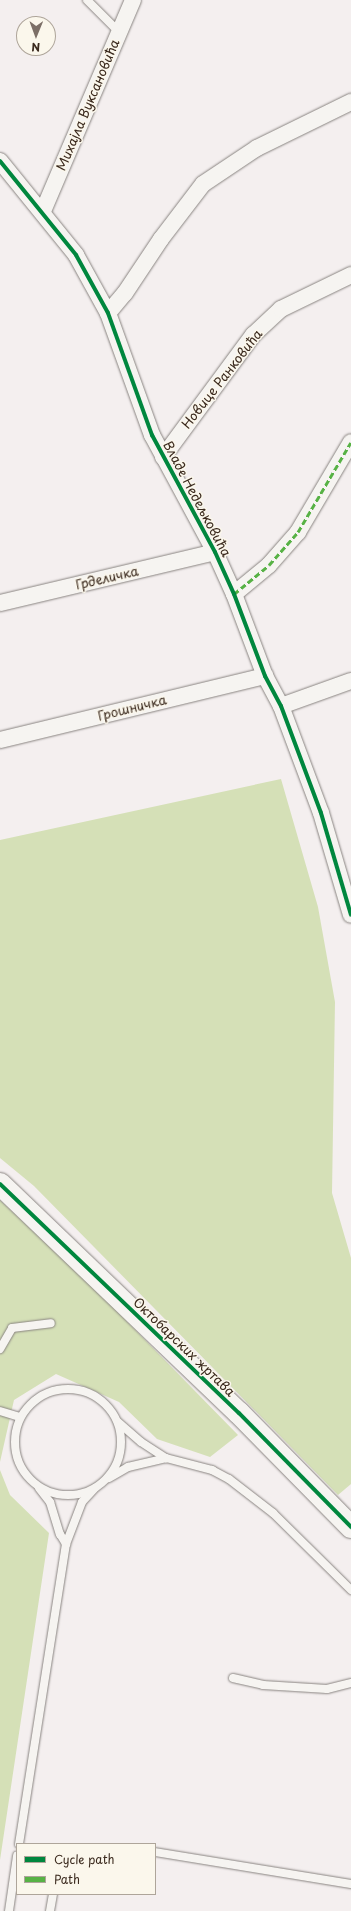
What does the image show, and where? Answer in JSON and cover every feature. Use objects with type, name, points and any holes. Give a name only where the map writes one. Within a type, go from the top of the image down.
[{"type":"street","name":"Михајла Вуксановића","points":[[43,212],[133,0]]},
{"type":"street","points":[[108,313],[125,293],[161,239],[203,184],[257,148],[351,102]]},
{"type":"street","name":"Владе Недељковића","points":[[0,161],[43,212],[76,255],[108,313],[137,399],[163,457],[215,552],[234,594],[265,676],[281,706],[321,813],[351,915]]},
{"type":"street","name":"Новице Ранковића","points":[[163,457],[253,335],[281,310],[351,275]]},
{"type":"street","points":[[234,594],[269,565],[298,532],[351,442]]},
{"type":"street","name":"Грделичка","points":[[0,603],[215,552]]},
{"type":"street","name":"Грошничка","points":[[0,740],[265,676]]},
{"type":"street","points":[[281,706],[351,682]]},
{"type":"street","name":"Октобарских жртава","points":[[0,1184],[239,1413],[351,1527]]},
{"type":"lane","points":[[87,0],[119,32]]},
{"type":"lane","points":[[0,1349],[12,1328],[51,1323]]},
{"type":"lane","points":[[66,1544],[60,1534],[50,1502],[26,1475],[16,1455],[15,1432],[20,1417],[29,1405],[41,1396],[55,1390],[70,1388],[85,1391],[99,1398],[110,1408],[118,1422],[122,1437],[121,1452],[116,1466],[107,1479]]},
{"type":"lane","points":[[0,1411],[20,1417]]},
{"type":"lane","points":[[118,1422],[141,1442],[166,1458],[212,1470],[229,1480],[273,1513],[351,1590]]},
{"type":"lane","points":[[19,1843],[66,1544],[82,1502],[95,1488],[128,1467],[166,1458]]},
{"type":"lane","points":[[37,1486],[50,1493],[66,1496],[81,1494],[95,1488]]},
{"type":"lane","points":[[233,1678],[263,1685],[327,1689],[351,1683]]},
{"type":"lane","points":[[156,1852],[351,1884]]},
{"type":"lane","points":[[9,1911],[16,1863]]},
{"type":"lane","points":[[50,1911],[53,1895]]},
{"type":"green space","points":[[281,779],[318,907],[335,1002],[332,1193],[351,1258],[351,1484],[338,1495],[34,1186],[0,1158],[0,840]]},
{"type":"green space","points":[[0,1200],[105,1299],[238,1435],[210,1457],[157,1439],[119,1402],[56,1374],[14,1400],[0,1462]]},
{"type":"green space","points":[[0,1470],[10,1495],[49,1533],[0,1860]]},
{"type":"marked path","points":[[234,594],[269,565],[298,532],[351,442]]},
{"type":"cycle path","points":[[0,161],[76,255],[108,313],[152,435],[215,552],[234,594],[265,676],[281,706],[321,813],[351,915]]},
{"type":"cycle path","points":[[0,1184],[239,1413],[351,1527]]}]
